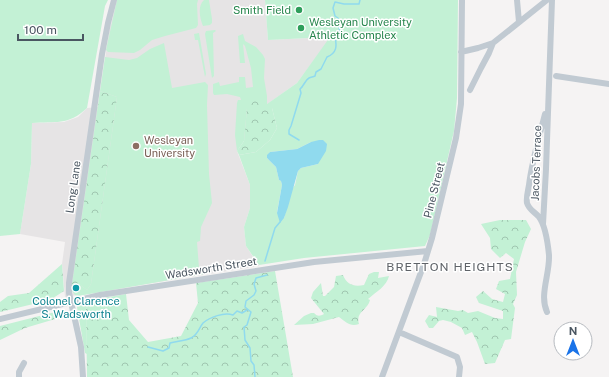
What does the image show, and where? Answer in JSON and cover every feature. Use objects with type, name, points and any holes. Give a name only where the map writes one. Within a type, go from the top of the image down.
[{"type":"street","name":"Long Lane","points":[[82,377],[82,347],[71,302],[69,283],[102,54],[114,0]]},
{"type":"street","name":"Pine Street","points":[[382,377],[418,283],[428,251],[459,126],[461,104],[462,0]]},
{"type":"street","points":[[517,0],[519,22]]},
{"type":"street","points":[[461,52],[493,43],[547,0]]},
{"type":"street","name":"Jacobs Terrace","points":[[547,312],[544,298],[549,263],[543,224],[552,0]]},
{"type":"street","points":[[470,90],[493,43]]},
{"type":"street","points":[[556,76],[609,84]]},
{"type":"street","name":"Jacobs Terrace","points":[[543,224],[538,216],[529,207],[527,199],[532,164],[548,103]]},
{"type":"street","name":"Wadsworth Street","points":[[0,319],[100,295],[314,262],[428,251]]},
{"type":"street","points":[[399,332],[456,357],[460,367],[459,377]]},
{"type":"street","points":[[19,377],[19,372],[24,364]]},
{"type":"shaded area","name":"Wesleyan University","points":[[117,0],[265,0],[268,40],[331,37],[297,83],[266,105],[237,151],[250,185],[250,208],[244,227],[246,246],[259,266],[65,297],[62,264],[65,242],[20,234],[31,164],[32,123],[64,122],[78,117],[87,108],[98,107],[109,32]]},
{"type":"green space","points":[[0,0],[108,0],[105,6],[87,108],[74,118],[61,122],[32,123],[31,164],[20,234],[0,236]]},
{"type":"green space","points":[[117,0],[198,0],[198,25],[196,28],[152,40],[134,53],[108,52],[106,50]]},
{"type":"green space","points":[[204,0],[209,0],[212,23],[210,25],[203,26],[200,16],[200,6]]},
{"type":"green space","points":[[265,0],[458,0],[457,98],[454,131],[430,235],[425,246],[304,258],[259,265],[246,246],[244,227],[250,208],[250,185],[239,155],[256,152],[270,140],[277,128],[272,108],[247,108],[244,141],[237,151],[235,135],[237,103],[238,100],[241,100],[240,97],[227,94],[214,95],[213,84],[219,82],[220,86],[239,82],[239,77],[245,77],[246,88],[253,87],[251,68],[245,46],[243,44],[245,63],[240,63],[238,36],[243,34],[245,41],[256,47],[265,59],[264,78],[267,104],[297,83],[330,37],[268,40]],"holes":[[[311,142],[318,164],[301,168],[298,171],[284,218],[277,212],[282,185],[281,181],[279,180],[276,167],[267,158],[270,152],[297,149]]]},
{"type":"green space","points":[[206,31],[216,31],[213,33],[214,76],[212,78],[205,34]]},
{"type":"green space","points":[[199,33],[206,74],[205,77],[198,40],[195,40],[194,34]]},
{"type":"green space","points":[[164,43],[172,88],[205,82],[208,85],[207,105],[209,174],[212,203],[201,227],[200,241],[197,242],[199,268],[203,269],[204,274],[78,296],[75,295],[72,291],[72,284],[79,284],[87,290],[91,284],[117,97],[100,91],[105,57],[129,60],[137,58],[150,49]]},
{"type":"green space","points":[[100,91],[117,97],[91,284],[87,290],[79,284],[72,284]]},
{"type":"green space","points":[[254,101],[259,101],[272,108],[277,128],[270,140],[256,152],[239,155],[237,151],[244,141],[247,108]]},
{"type":"green space","points":[[500,220],[526,220],[531,229],[525,242],[516,272],[517,295],[513,304],[515,308],[511,339],[505,340],[495,363],[485,364],[472,332],[465,335],[462,328],[451,322],[443,320],[439,321],[433,328],[429,328],[425,321],[429,315],[437,317],[436,307],[458,311],[463,310],[468,313],[478,311],[495,318],[503,319],[503,311],[479,303],[476,297],[483,291],[492,299],[503,302],[505,294],[496,289],[499,281],[510,279],[514,259],[506,253],[500,258],[491,249],[490,238],[481,224]]},
{"type":"green space","points":[[62,264],[64,291],[50,300],[0,312],[0,302],[8,296],[29,293]]},
{"type":"green space","points":[[275,271],[293,377],[87,377],[86,309],[92,300],[126,294],[129,320],[148,342],[181,336],[198,303],[196,283]]},
{"type":"green space","points":[[379,272],[378,278],[389,276],[388,280],[384,286],[368,299],[370,300],[369,303],[360,314],[358,320],[359,324],[351,324],[339,317],[313,324],[294,325],[304,316],[311,313],[319,316],[324,314],[311,298],[313,292],[321,283],[323,296],[325,296],[334,287],[336,276],[343,275],[349,283],[360,286],[364,285],[369,274]]},
{"type":"green space","points":[[92,300],[86,309],[87,354],[85,353],[77,307],[81,302]]},
{"type":"green space","points":[[59,311],[62,317],[25,328],[0,340],[0,326]]},
{"type":"water","points":[[319,140],[323,140],[327,144],[326,151],[318,164],[301,168],[298,171],[288,207],[284,218],[280,223],[277,213],[282,185],[281,181],[279,180],[276,167],[267,158],[267,155],[270,152],[297,149]]},
{"type":"waterway","points":[[299,140],[289,134],[289,130],[301,93],[300,89],[308,79],[315,76],[316,72],[321,69],[327,57],[336,49],[335,37],[340,35],[338,18],[335,16],[333,8],[335,2],[344,4],[359,4],[360,0]]},
{"type":"waterway","points":[[265,261],[275,228],[280,222]]},
{"type":"waterway","points":[[255,377],[254,365],[251,361],[250,348],[245,340],[244,327],[247,325],[251,312],[245,307],[246,301],[254,295],[256,291],[254,284],[256,278],[267,275]]},
{"type":"waterway","points":[[148,347],[163,351],[169,348],[170,343],[193,337],[203,323],[209,319],[221,315],[233,315],[237,311],[242,313],[247,310]]},
{"type":"place","name":"Smith Field","points":[[299,10]]},
{"type":"place","name":"Wesleyan University Athletic Complex","points":[[301,28]]},
{"type":"place","name":"Wesleyan University","points":[[136,146]]},
{"type":"place","name":"Colonel Clarence S. Wadsworth","points":[[76,288]]},
{"type":"district","name":"BRETTON HEIGHTS","points":[[450,267]]}]
